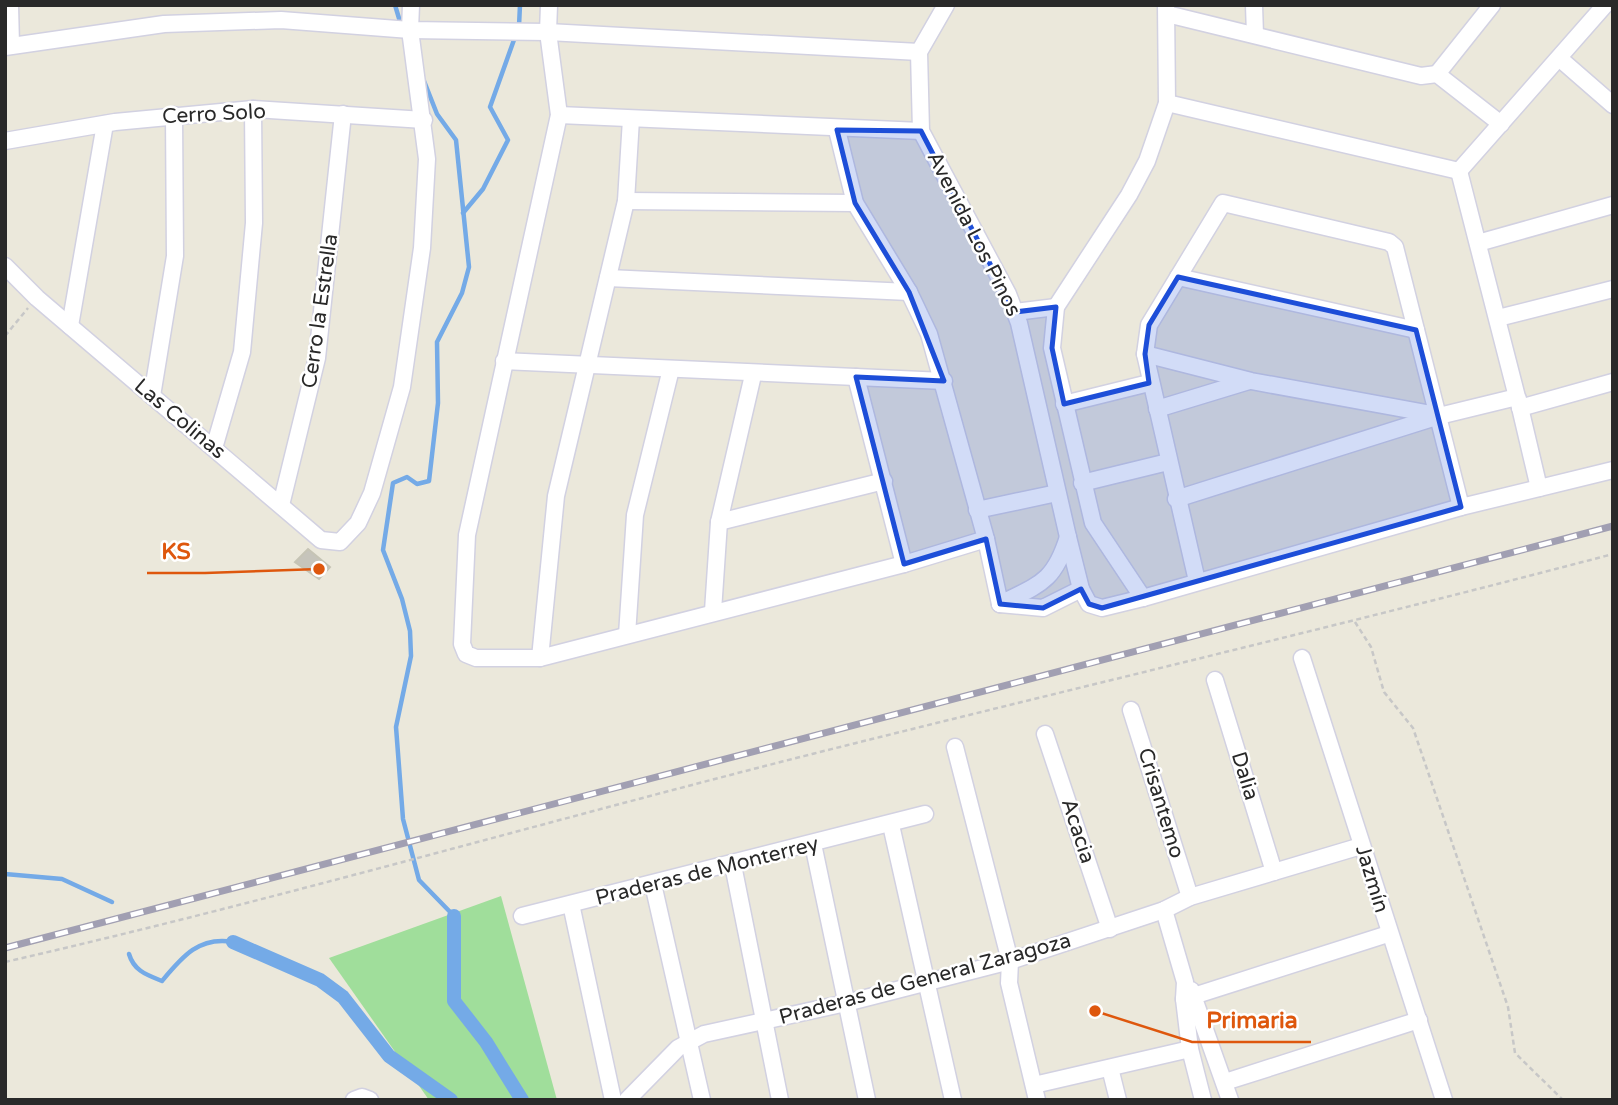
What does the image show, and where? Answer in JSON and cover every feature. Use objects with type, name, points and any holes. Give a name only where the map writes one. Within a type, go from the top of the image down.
[{"type":"street","points":[[10,5],[8,46],[177,24],[281,20],[410,30],[548,32],[919,52],[946,5]]},
{"type":"street","points":[[411,5],[410,30],[424,120]]},
{"type":"street","points":[[549,5],[548,32],[559,115],[467,535],[462,644],[466,654],[476,659],[540,658],[713,611],[905,564],[986,539]]},
{"type":"street","points":[[1254,5],[1255,35]]},
{"type":"street","points":[[1166,9],[1255,35],[1421,76],[1437,74],[1491,5]]},
{"type":"street","points":[[1459,171],[1605,5]]},
{"type":"street","name":"Avenida Los Pinos","points":[[1143,598],[1093,523],[1052,348],[1056,307],[1129,195],[1147,160],[1167,103],[1166,9]]},
{"type":"street","name":"Avenida Los Pinos","points":[[919,52],[922,131],[1015,312],[1081,589]]},
{"type":"street","points":[[1559,58],[1613,105]]},
{"type":"street","points":[[1437,74],[1501,124]]},
{"type":"street","points":[[1167,103],[1459,171]]},
{"type":"street","points":[[214,449],[242,352],[254,223],[253,109]]},
{"type":"street","name":"Cerro Solo","points":[[5,141],[174,115],[253,109],[424,120]]},
{"type":"street","name":"Cerro la Estrella","points":[[281,505],[317,358],[343,114]]},
{"type":"street","points":[[152,396],[175,256],[174,115]]},
{"type":"street","points":[[559,115],[837,130],[922,131]]},
{"type":"street","points":[[540,658],[556,496],[626,201],[631,119]]},
{"type":"street","name":"Las Colinas","points":[[5,266],[37,298],[321,540],[340,542],[358,523],[372,493],[402,387],[422,248],[427,159],[424,120]]},
{"type":"street","points":[[70,326],[105,124]]},
{"type":"street","points":[[837,130],[855,203],[909,292],[929,334],[986,539],[1000,604]]},
{"type":"street","points":[[1459,171],[1519,402],[1538,488]]},
{"type":"street","points":[[626,201],[855,203]]},
{"type":"street","points":[[1197,581],[1149,383],[1145,354],[1149,325],[1223,203],[1390,242],[1395,247],[1461,507]]},
{"type":"street","points":[[1478,243],[1613,205]]},
{"type":"street","points":[[1178,277],[1416,330]]},
{"type":"street","points":[[608,278],[909,292]]},
{"type":"street","points":[[1498,318],[1613,289]]},
{"type":"street","points":[[1015,312],[1056,307]]},
{"type":"street","points":[[1145,354],[1251,380],[1439,416]]},
{"type":"street","points":[[504,361],[944,381]]},
{"type":"street","points":[[627,635],[635,515],[671,369]]},
{"type":"street","points":[[713,611],[719,522],[753,374]]},
{"type":"street","points":[[856,377],[905,564]]},
{"type":"street","points":[[1157,409],[1251,380]]},
{"type":"street","points":[[1177,499],[1439,416],[1613,382]]},
{"type":"street","points":[[1064,404],[1149,383]]},
{"type":"street","points":[[1082,483],[1168,462]]},
{"type":"street","points":[[1000,604],[1043,608],[1081,589],[1089,604],[1102,608],[1461,507],[1613,470]]},
{"type":"street","points":[[719,522],[884,481]]},
{"type":"street","points":[[977,510],[1057,493]]},
{"type":"street","points":[[1000,604],[1042,584],[1059,564],[1068,537]]},
{"type":"street","name":"Jazmín","points":[[1302,658],[1388,934],[1444,1100]]},
{"type":"street","name":"Dalia","points":[[1215,680],[1274,872]]},
{"type":"street","name":"Crisantemo","points":[[1131,709],[1190,897]]},
{"type":"street","name":"Acacia","points":[[1045,734],[1110,929]]},
{"type":"street","points":[[955,747],[1010,961],[1009,983],[1036,1093],[1110,1068],[1190,1049]]},
{"type":"street","name":"Praderas de Monterrey","points":[[522,916],[891,825],[925,814]]},
{"type":"street","points":[[891,825],[953,1100]]},
{"type":"street","points":[[814,844],[867,1100]]},
{"type":"street","name":"Praderas de General Zaragoza","points":[[690,1039],[1010,961],[1164,910],[1190,897],[1361,846]]},
{"type":"street","points":[[733,864],[780,1100]]},
{"type":"street","points":[[653,884],[702,1100]]},
{"type":"street","points":[[571,904],[613,1100]]},
{"type":"street","points":[[1164,910],[1190,998],[1230,1100]]},
{"type":"street","points":[[1190,998],[1388,934]]},
{"type":"street","points":[[1190,998],[1190,1049],[1203,1100]]},
{"type":"street","points":[[1225,1082],[1419,1020]]},
{"type":"street","points":[[627,1100],[690,1039]]},
{"type":"street","points":[[1110,1068],[1118,1100]]},
{"type":"path","points":[[5,336],[37,298]]},
{"type":"path","points":[[5,962],[186,921],[811,754],[1355,622],[1613,554]]},
{"type":"path","points":[[1355,622],[1371,646],[1384,692],[1413,728],[1508,1007],[1515,1053],[1563,1100]]},
{"type":"highlighted area","points":[[837,130],[921,131],[1015,312],[1056,307],[1052,348],[1064,404],[1149,383],[1145,354],[1149,325],[1178,277],[1416,330],[1461,507],[1102,608],[1089,604],[1081,589],[1043,608],[1000,604],[986,539],[904,564],[856,377],[944,381],[909,292],[855,203]]},
{"type":"green space","points":[[501,896],[557,1100],[429,1100],[329,958]]},
{"type":"building","points":[[308,549],[330,567],[319,579],[295,562]]},
{"type":"waterway","points":[[395,5],[401,25]]},
{"type":"waterway","points":[[519,26],[520,5]]},
{"type":"waterway","points":[[463,213],[483,189],[508,140],[490,107],[515,37]]},
{"type":"waterway","points":[[424,81],[437,114],[456,140],[469,267],[462,293],[437,342],[438,403],[429,481],[417,484],[407,477],[393,483],[383,550],[402,599],[410,631],[411,656],[396,727],[403,819],[419,880],[454,916]]},
{"type":"waterway","points":[[5,874],[62,879],[112,902]]},
{"type":"waterway","points":[[454,916],[454,1001],[486,1042],[522,1100]]},
{"type":"waterway","points":[[129,954],[138,968],[162,981],[184,957],[201,945],[210,942],[233,942]]},
{"type":"waterway","points":[[233,942],[320,980],[343,997],[389,1056],[451,1100]]},
{"type":"railway","points":[[5,948],[1613,526]]},
{"type":"place","name":"KS","points":[[319,569]]},
{"type":"place","name":"Primaria","points":[[1095,1011]]}]
